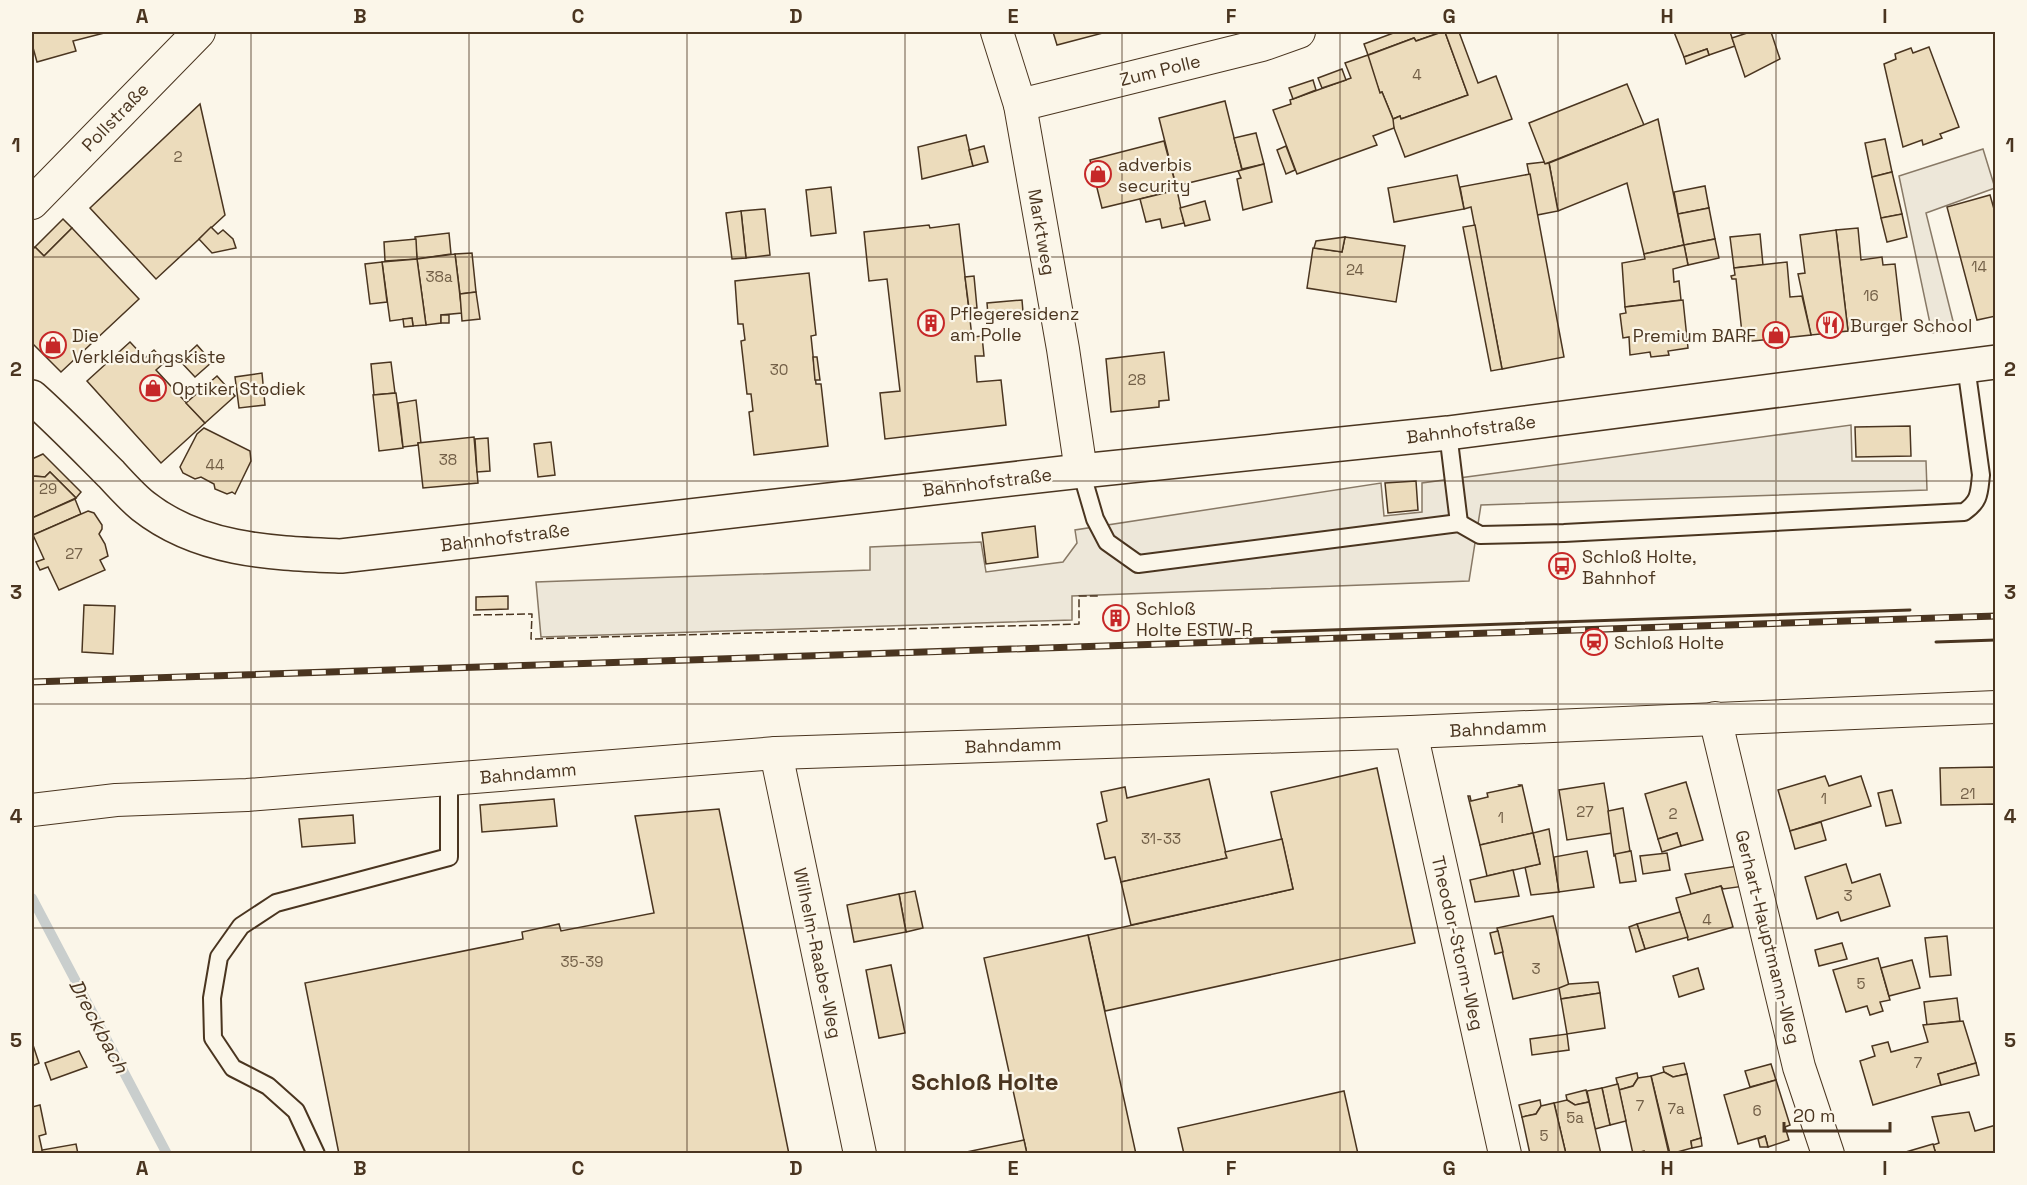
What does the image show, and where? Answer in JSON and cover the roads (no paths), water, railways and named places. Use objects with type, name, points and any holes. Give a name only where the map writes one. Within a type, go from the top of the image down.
[{"type":"street","name":"Pollstraße","points":[[32,202],[199,32]]},
{"type":"street","name":"Marktweg","points":[[997,32],[1020,105],[1063,349],[1081,471]]},
{"type":"street","name":"Zum Polle","points":[[1020,105],[1262,45],[1299,32]]},
{"type":"street","name":"Bahnhofstraße","points":[[32,397],[52,414],[143,506],[176,527],[217,543],[269,553],[341,556],[1081,471],[1448,433],[1981,364]]},
{"type":"street","name":"Bahndamm","points":[[32,810],[116,800],[247,795],[776,753],[1411,732],[1995,707]]},
{"type":"street","name":"Gerhart-Hauptmann-Weg","points":[[1715,718],[1799,1067],[1828,1154]]},
{"type":"street","name":"Theodor-Storm-Weg","points":[[1411,732],[1504,1154]]},
{"type":"street","name":"Wilhelm-Raabe-Weg","points":[[776,753],[860,1154]]},
{"type":"lane","points":[[1081,471],[1095,519],[1107,542],[1138,564],[1460,523],[1480,535],[1564,533],[1964,512],[1975,505],[1981,475],[1981,364]]},
{"type":"lane","points":[[1448,433],[1460,523]]},
{"type":"lane","points":[[316,1154],[296,1111],[268,1086],[233,1068],[213,1038],[212,998],[219,957],[241,926],[276,903],[449,857],[449,779]]},
{"type":"waterway","name":"Dreckbach","points":[[32,898],[167,1154]]},
{"type":"railway","points":[[32,682],[1996,616]]},
{"type":"place","name":"adverbis security","points":[[1098,174]]},
{"type":"place","name":"Pflegeresidenz am Polle","points":[[931,323]]},
{"type":"place","name":"Burger School","points":[[1830,325]]},
{"type":"place","name":"Premium BARF","points":[[1776,335]]},
{"type":"place","name":"Die Verkleidungskiste","points":[[53,345]]},
{"type":"place","name":"Optiker Stodiek","points":[[153,388]]},
{"type":"place","name":"Schloß Holte, Bahnhof","points":[[1562,566]]},
{"type":"place","name":"Schloß Holte ESTW-R","points":[[1116,618]]},
{"type":"place","name":"Schloß Holte","points":[[1594,642]]},
{"type":"district","name":"Schloß Holte","points":[[985,1081]]}]
